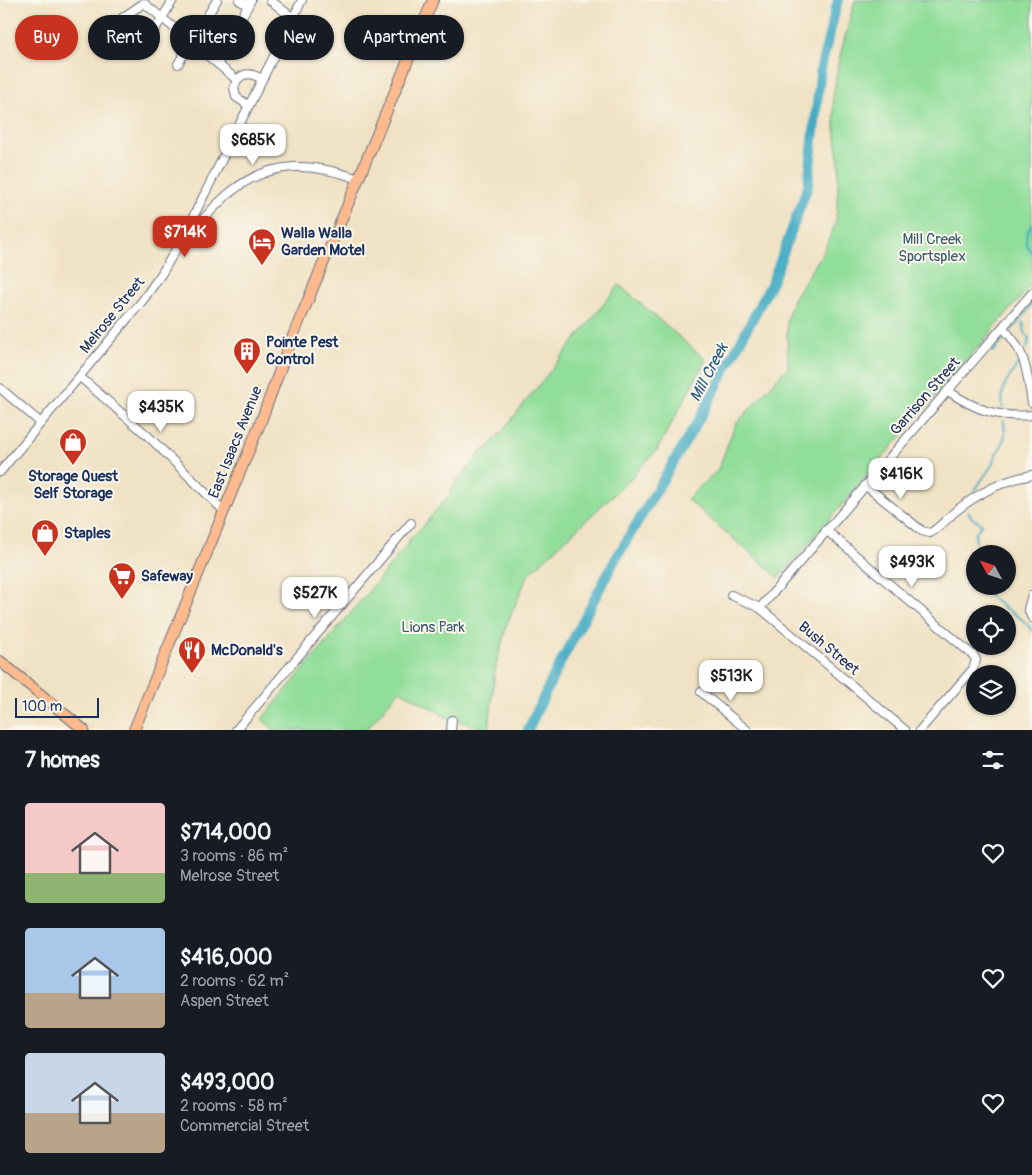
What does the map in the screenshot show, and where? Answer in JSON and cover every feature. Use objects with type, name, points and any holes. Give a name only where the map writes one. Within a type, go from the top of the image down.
[{"type":"main road","name":"East Isaacs Avenue","points":[[134,730],[358,179],[433,0]]},
{"type":"main road","points":[[0,661],[84,730]]},
{"type":"street","points":[[160,21],[173,0]]},
{"type":"street","points":[[208,15],[217,0]]},
{"type":"street","points":[[217,63],[249,3],[239,0]]},
{"type":"street","points":[[270,0],[289,15]]},
{"type":"street","name":"Melrose Street","points":[[294,15],[302,0]]},
{"type":"street","points":[[126,15],[144,3],[158,15]]},
{"type":"street","points":[[162,18],[170,25]]},
{"type":"street","points":[[178,64],[180,60]]},
{"type":"street","points":[[213,60],[237,80]]},
{"type":"street","name":"Melrose Street","points":[[0,472],[146,296],[177,248],[272,60]]},
{"type":"street","points":[[248,105],[236,96],[234,87],[237,80],[242,75],[248,74],[262,79]]},
{"type":"street","points":[[177,248],[231,192],[247,181],[264,174],[286,168],[315,167],[358,179]]},
{"type":"street","name":"Garrison Street","points":[[760,608],[1032,293]]},
{"type":"street","points":[[1003,328],[1023,355],[1027,368],[1032,403]]},
{"type":"street","points":[[80,377],[148,436],[224,510]]},
{"type":"street","points":[[0,388],[41,423]]},
{"type":"street","points":[[948,390],[968,404],[990,413],[1012,416],[1032,414]]},
{"type":"street","points":[[865,486],[922,531],[930,533],[957,510],[989,490],[1013,480],[1032,475]]},
{"type":"street","points":[[236,730],[411,523]]},
{"type":"street","points":[[826,530],[970,651],[976,660],[973,669],[920,730]]},
{"type":"street","name":"Bush Street","points":[[731,595],[760,608],[905,730]]},
{"type":"street","points":[[1032,595],[1028,609],[1032,618]]},
{"type":"street","points":[[701,692],[746,730]]},
{"type":"street","points":[[451,730],[452,720]]},
{"type":"green space","name":"Mill Creek Sportsplex","points":[[855,0],[1032,0],[1032,284],[779,578],[687,499],[718,470],[735,425],[788,367],[787,319],[793,299],[824,251],[836,222],[839,166],[833,96],[839,59]]},
{"type":"green space","name":"Lions Park","points":[[619,285],[706,360],[657,450],[632,477],[528,575],[507,624],[495,670],[489,730],[448,718],[400,690],[366,730],[274,730],[262,719],[409,543],[407,542],[424,525],[451,492],[450,489],[503,430]]},
{"type":"waterway","name":"Mill Creek","points":[[528,730],[553,677],[615,560],[701,416],[773,280],[808,186],[821,67],[838,0]]},
{"type":"waterway","points":[[1032,224],[1026,239],[1027,246],[1032,253]]},
{"type":"waterway","points":[[1024,316],[1032,303]]},
{"type":"waterway","points":[[1012,330],[1022,317]]},
{"type":"waterway","points":[[1023,323],[1025,333],[1029,338],[1027,349]]},
{"type":"waterway","points":[[993,352],[1006,337]]},
{"type":"waterway","points":[[1003,407],[1002,393],[1008,378],[1019,362]]},
{"type":"waterway","points":[[975,490],[992,465],[1002,445],[1005,435],[1004,421]]},
{"type":"waterway","points":[[968,511],[972,518],[982,524],[975,533],[976,545]]},
{"type":"waterway","points":[[990,595],[1001,606],[1022,619],[1032,631]]},
{"type":"place","name":"Walla Walla Garden Motel","points":[[262,266]]},
{"type":"place","name":"Pointe Pest Control","points":[[247,375]]},
{"type":"place","name":"Storage Quest Self Storage","points":[[73,466]]},
{"type":"place","name":"Staples","points":[[45,557]]},
{"type":"place","name":"Safeway","points":[[122,600]]},
{"type":"place","name":"McDonald's","points":[[192,674]]}]
